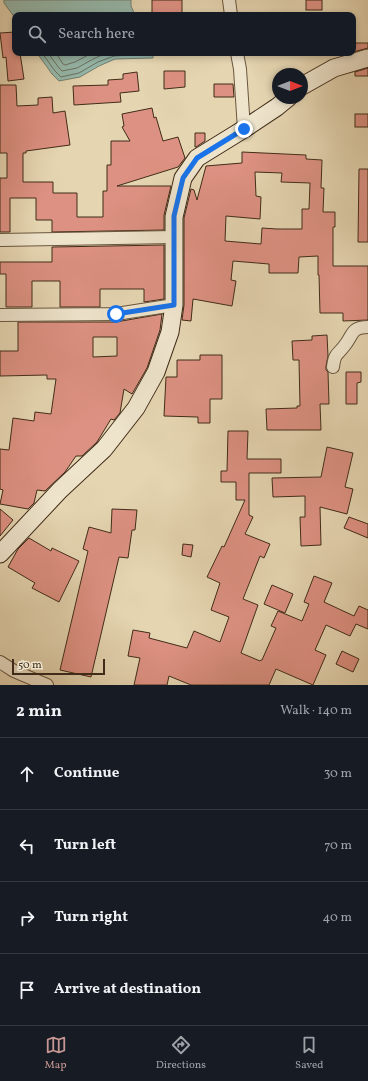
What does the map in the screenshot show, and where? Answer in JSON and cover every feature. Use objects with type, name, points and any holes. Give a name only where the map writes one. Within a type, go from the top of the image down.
[{"type":"street","points":[[229,0],[231,12]]},
{"type":"street","points":[[238,56],[240,70],[244,129]]},
{"type":"street","points":[[308,83],[334,68],[368,58]]},
{"type":"street","points":[[1,552],[60,490],[104,449],[136,408],[156,372],[170,332],[174,305],[174,216],[183,178],[197,158],[281,104]]},
{"type":"street","points":[[0,240],[174,237]]},
{"type":"street","points":[[0,315],[116,314],[174,305]]},
{"type":"street","points":[[333,367],[335,356],[345,345],[353,331],[362,327],[368,327]]},
{"type":"street","points":[[0,662],[14,671],[46,685]]},
{"type":"water","points":[[4,0],[131,0],[131,6],[134,12],[12,12],[12,14],[4,3]]},
{"type":"water","points":[[39,56],[153,56],[153,58],[115,59],[80,77],[59,81]]},
{"type":"building","points":[[152,0],[182,0],[182,12],[152,12]]},
{"type":"building","points":[[306,0],[322,0],[322,10],[306,10]]},
{"type":"building","points":[[12,32],[12,56],[20,56],[24,79],[8,81],[6,57],[3,58],[0,33]]},
{"type":"building","points":[[356,43],[368,43],[368,48],[356,51]]},
{"type":"building","points":[[368,68],[368,76],[355,76],[355,72]]},
{"type":"building","points":[[164,71],[185,71],[185,87],[164,89]]},
{"type":"building","points":[[137,72],[139,91],[120,93],[121,102],[74,105],[73,86],[108,85],[108,80],[123,79],[123,74]]},
{"type":"building","points":[[214,84],[233,84],[234,97],[214,97]]},
{"type":"building","points":[[0,85],[16,85],[17,106],[38,105],[38,98],[52,97],[53,113],[65,111],[70,145],[26,151],[26,153],[23,153],[23,182],[53,182],[53,193],[77,193],[77,217],[103,217],[103,191],[107,191],[107,165],[111,165],[111,141],[130,141],[122,127],[124,126],[122,114],[152,108],[154,118],[156,117],[163,141],[178,137],[185,158],[178,167],[117,186],[171,186],[164,215],[164,230],[52,232],[52,220],[36,220],[36,198],[10,198],[10,232],[0,232],[0,178],[7,178],[7,153],[0,153]]},
{"type":"building","points":[[355,114],[368,114],[368,127],[355,127]]},
{"type":"building","points":[[195,133],[205,133],[205,141],[196,147],[195,147]]},
{"type":"building","points":[[242,152],[306,155],[306,159],[322,160],[321,188],[324,188],[323,212],[335,212],[335,227],[333,227],[333,266],[368,266],[368,320],[343,321],[343,313],[320,313],[318,256],[299,257],[298,273],[269,273],[269,264],[233,261],[231,280],[236,281],[232,306],[193,299],[191,321],[182,320],[184,305],[184,218],[191,189],[194,190],[197,200],[206,166],[242,163]],"holes":[[[255,172],[282,173],[281,182],[310,183],[309,209],[302,209],[302,229],[262,228],[261,244],[225,241],[226,216],[260,219],[261,197],[256,196]]]},
{"type":"building","points":[[359,169],[368,169],[368,242],[358,242]]},
{"type":"building","points":[[164,245],[164,299],[144,302],[144,289],[100,289],[100,307],[60,307],[60,281],[32,281],[32,307],[6,307],[6,274],[0,274],[0,262],[52,262],[52,247]]},
{"type":"building","points":[[162,314],[160,330],[147,368],[132,394],[124,389],[120,413],[114,420],[111,419],[97,442],[82,456],[76,456],[65,472],[45,491],[37,490],[34,503],[28,509],[0,504],[3,490],[0,489],[0,449],[9,450],[13,418],[34,421],[35,412],[51,414],[56,379],[47,379],[47,375],[0,376],[0,351],[18,351],[18,322],[116,322]],"holes":[[[93,337],[117,337],[117,356],[93,357]]]},
{"type":"building","points":[[327,335],[328,356],[326,370],[328,372],[329,404],[320,404],[321,430],[267,430],[266,409],[297,408],[297,406],[300,406],[299,360],[293,360],[292,341],[312,340],[312,336]]},
{"type":"building","points":[[200,355],[222,355],[222,399],[210,399],[210,423],[198,423],[198,417],[164,416],[166,377],[177,377],[177,360],[200,360]]},
{"type":"building","points":[[346,372],[361,372],[361,382],[357,383],[357,404],[346,404]]},
{"type":"building","points":[[228,431],[248,431],[247,459],[281,459],[281,473],[249,473],[249,515],[253,517],[245,534],[270,544],[264,558],[260,556],[243,599],[258,605],[241,653],[260,661],[262,660],[276,628],[271,626],[278,611],[302,621],[309,604],[304,602],[314,576],[332,583],[324,602],[354,616],[359,606],[368,610],[368,629],[356,624],[350,636],[326,625],[315,650],[326,655],[313,685],[276,669],[269,685],[191,685],[169,676],[167,685],[134,685],[140,658],[128,656],[133,630],[150,633],[149,638],[187,648],[194,631],[220,642],[229,617],[211,610],[220,583],[207,577],[222,546],[224,547],[245,500],[236,500],[236,482],[221,482],[221,471],[227,471]]},
{"type":"building","points":[[327,447],[353,453],[345,487],[353,489],[347,514],[320,507],[321,545],[301,546],[300,517],[305,517],[305,496],[273,497],[272,478],[321,477]]},
{"type":"building","points":[[0,509],[13,520],[0,536]]},
{"type":"building","points":[[112,509],[137,510],[135,530],[132,530],[128,558],[119,557],[91,677],[60,670],[88,551],[83,549],[89,527],[111,533]]},
{"type":"building","points":[[349,517],[368,524],[368,538],[344,528]]},
{"type":"building","points":[[29,538],[51,551],[52,548],[79,561],[59,602],[32,588],[35,583],[8,567],[18,549]]},
{"type":"building","points":[[183,544],[193,545],[191,557],[182,555]]},
{"type":"building","points":[[272,585],[293,594],[285,613],[264,604]]},
{"type":"building","points":[[342,651],[359,659],[353,672],[336,664]]},
{"type":"route","points":[[116,314],[174,305],[174,216],[183,178],[197,158],[244,129]]}]
